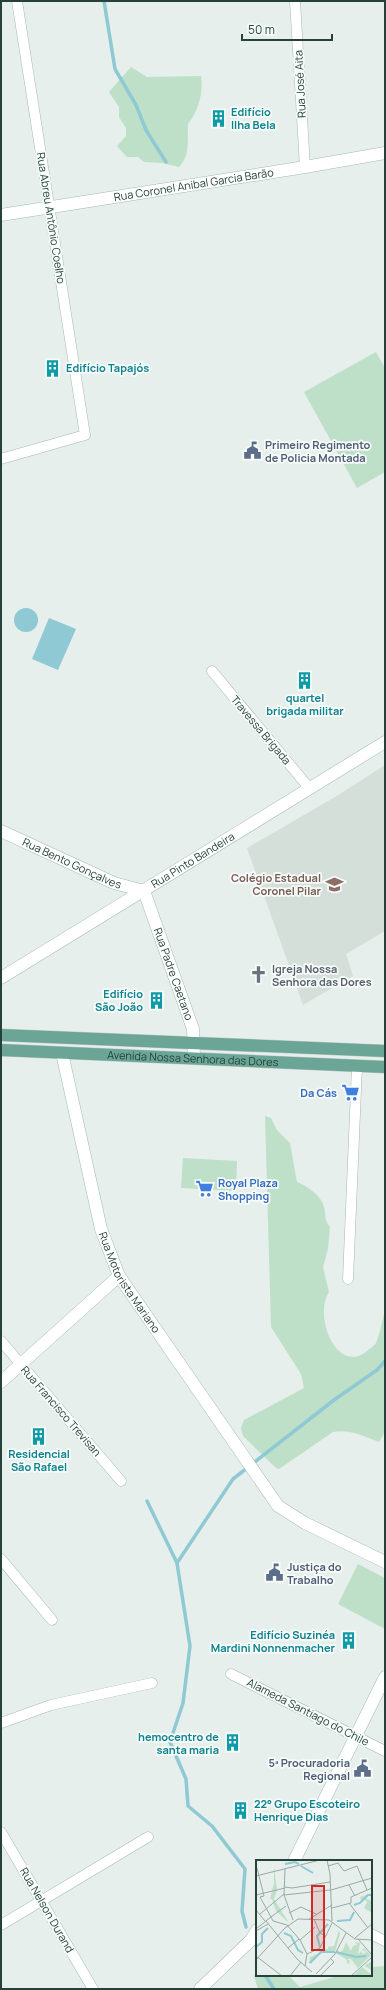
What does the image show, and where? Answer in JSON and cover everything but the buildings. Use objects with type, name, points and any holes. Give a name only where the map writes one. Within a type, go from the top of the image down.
[{"type":"main road","name":"Avenida Nossa Senhora das Dores","points":[[1,1035],[385,1051]]},
{"type":"main road","name":"Avenida Nossa Senhora das Dores","points":[[1,1050],[385,1067]]},
{"type":"street","name":"Rua Abreu Antônio Coelho","points":[[1,459],[85,434],[17,1]]},
{"type":"street","name":"Rua José Aita","points":[[295,1],[305,167]]},
{"type":"street","name":"Rua Coronel Anibal Garcia Barão","points":[[1,215],[385,153]]},
{"type":"street","name":"Travessa Brigada","points":[[212,671],[310,789]]},
{"type":"street","name":"Rua Pinto Bandeira","points":[[1,978],[385,742]]},
{"type":"street","name":"Rua Bento Gonçalves","points":[[1,831],[114,883],[144,891]]},
{"type":"street","name":"Rua Padre Caetano","points":[[144,891],[193,1030],[194,1058]]},
{"type":"street","name":"Rua Motorista Mariano","points":[[62,1053],[101,1229],[119,1276],[278,1506],[287,1513],[385,1562]]},
{"type":"street","points":[[348,1279],[357,1066]]},
{"type":"street","points":[[1,1382],[119,1276]]},
{"type":"street","name":"Rua Francisco Trevisan","points":[[1,1341],[121,1481]]},
{"type":"street","points":[[1,1559],[52,1620]]},
{"type":"street","name":"Alameda Santiago do Chile","points":[[231,1674],[385,1751]]},
{"type":"street","points":[[294,1860],[385,1677]]},
{"type":"street","points":[[1,1723],[51,1705],[152,1683]]},
{"type":"street","name":"Rua Nelson Durand","points":[[1,1832],[93,1989]]},
{"type":"street","points":[[1,1924],[148,1837]]},
{"type":"street","points":[[200,1989],[251,1940],[256,1932]]},
{"type":"street","points":[[372,1934],[385,1941]]},
{"type":"shaded area","name":"Colégio Estadual Coronel Pilar","points":[[385,765],[385,931],[346,954],[353,976],[303,1005],[247,848],[335,797]]},
{"type":"green space","points":[[131,67],[147,77],[201,76],[201,95],[195,114],[188,124],[187,152],[179,167],[162,163],[144,162],[138,157],[127,157],[117,146],[126,136],[126,128],[119,117],[119,107],[109,92]]},
{"type":"green space","points":[[376,352],[385,368],[385,472],[357,488],[304,392]]},
{"type":"green space","points":[[265,1116],[271,1118],[277,1130],[290,1143],[297,1182],[317,1195],[323,1203],[326,1220],[330,1227],[328,1249],[323,1267],[329,1292],[325,1302],[324,1315],[326,1328],[331,1340],[338,1350],[346,1356],[356,1357],[367,1351],[376,1343],[385,1310],[385,1432],[379,1442],[351,1432],[333,1432],[279,1469],[276,1468],[243,1436],[241,1428],[244,1420],[304,1388],[301,1374],[271,1327]]},
{"type":"green space","points":[[183,1158],[237,1161],[236,1191],[181,1188]]},
{"type":"green space","points":[[358,1564],[385,1578],[385,1629],[338,1604]]},
{"type":"green space","points":[[385,1966],[385,1989],[258,1989],[254,1976],[256,1973],[256,1976],[289,1976],[300,1987],[338,1976],[372,1976],[372,1967]]},
{"type":"water","points":[[26,608],[35,611],[38,620],[35,629],[26,632],[17,629],[14,620],[17,611]]},
{"type":"water","points":[[49,618],[76,629],[58,670],[32,659]]},
{"type":"waterway","points":[[104,1],[115,69],[136,105],[146,130],[166,162]]},
{"type":"waterway","points":[[246,1927],[242,1911],[245,1869],[212,1826],[188,1806],[186,1779],[170,1742],[183,1703],[190,1646],[177,1563],[233,1479],[334,1400],[377,1370],[385,1361]]},
{"type":"waterway","points":[[147,1501],[177,1563]]},
{"type":"waterway","points":[[266,1976],[274,1989]]},
{"type":"place","name":"Edifício Ilha Bela","points":[[218,118]]},
{"type":"place","name":"Edifício Tapajós","points":[[53,368]]},
{"type":"place","name":"Primeiro Regimento de Policia Montada","points":[[252,451]]},
{"type":"place","name":"quartel brigada militar","points":[[305,680]]},
{"type":"place","name":"Colégio Estadual Coronel Pilar","points":[[334,884]]},
{"type":"place","name":"Igreja Nossa Senhora das Dores","points":[[259,975]]},
{"type":"place","name":"Edifício São João","points":[[156,1000]]},
{"type":"place","name":"Da Cás","points":[[350,1093]]},
{"type":"place","name":"Royal Plaza Shopping","points":[[205,1189]]},
{"type":"place","name":"Residencial São Rafael","points":[[39,1436]]},
{"type":"place","name":"Justiça do Trabalho","points":[[274,1573]]},
{"type":"place","name":"Edifício Suzinéa Mardini Nonnenmacher","points":[[348,1641]]},
{"type":"place","name":"hemocentro de santa maria","points":[[232,1743]]},
{"type":"place","name":"5ª Procuradoria Regional","points":[[363,1769]]},
{"type":"place","name":"22° Grupo Escoteiro Henrique Dias","points":[[241,1810]]}]
